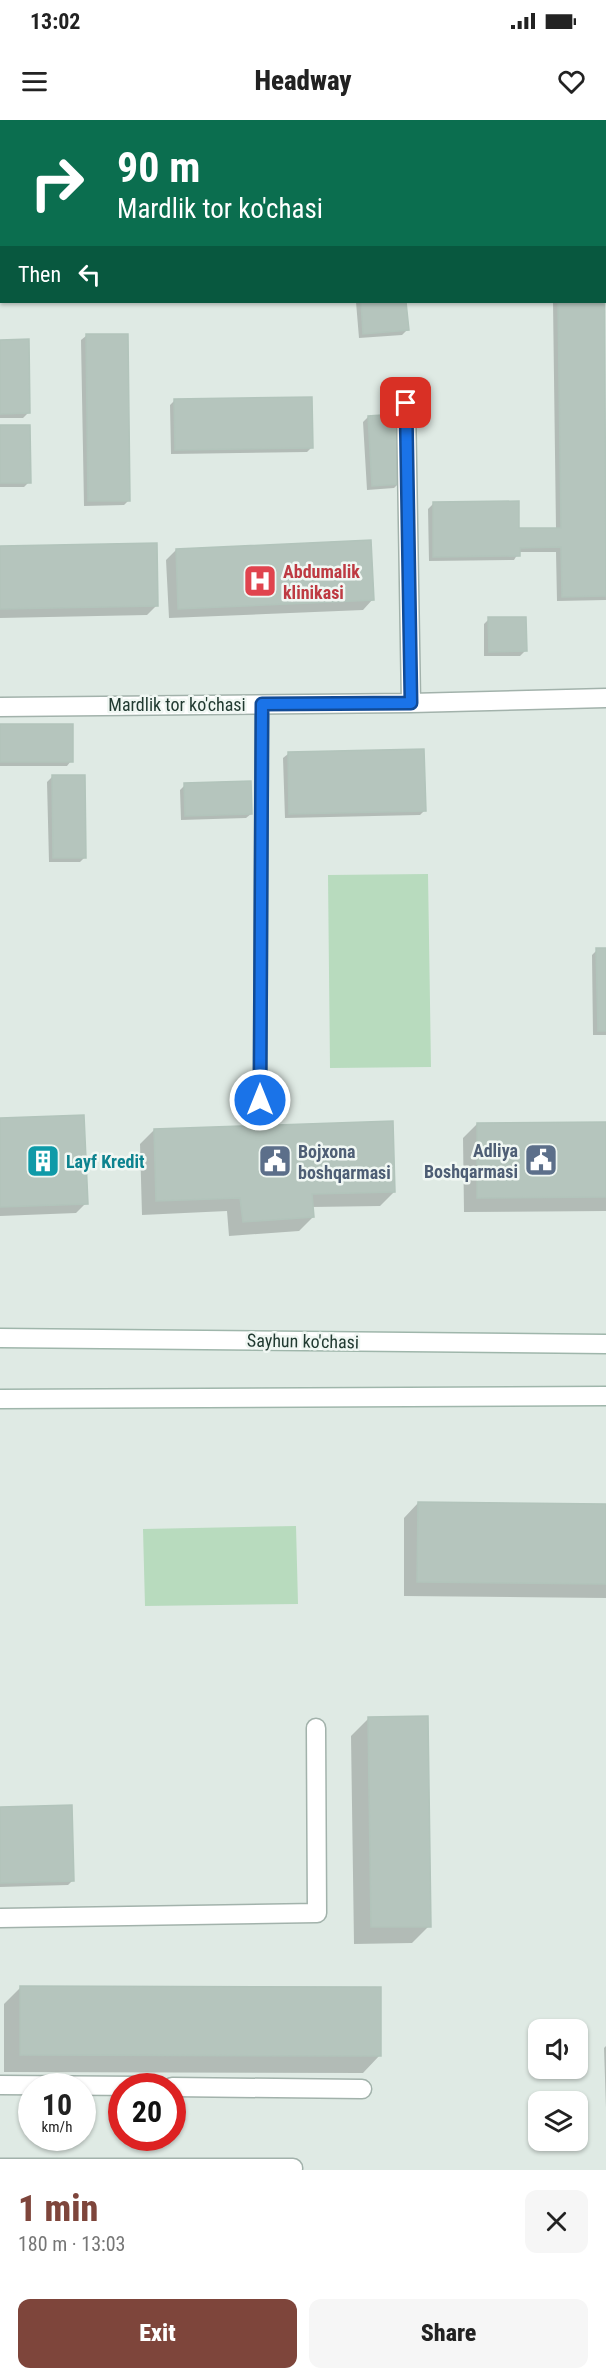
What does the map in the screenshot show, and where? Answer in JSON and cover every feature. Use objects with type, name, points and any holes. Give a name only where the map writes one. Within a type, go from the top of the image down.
[{"type":"street","points":[[406,403],[411,703]]},
{"type":"street","name":"Mardlik tor ko'chasi","points":[[0,707],[411,703],[606,698]]},
{"type":"street","name":"Sayhun ko'chasi","points":[[0,1338],[606,1344]]},
{"type":"street","points":[[0,1399],[606,1396]]},
{"type":"street","points":[[0,1918],[317,1913],[316,1728]]},
{"type":"street","points":[[0,2085],[108,2086]]},
{"type":"street","points":[[186,2087],[362,2089]]},
{"type":"street","points":[[0,2168],[293,2168]]},
{"type":"lane","points":[[260,1100],[262,704]]},
{"type":"green space","points":[[428,874],[431,1067],[330,1068],[328,875]]},
{"type":"green space","points":[[296,1526],[298,1604],[145,1606],[143,1529]]},
{"type":"building","points":[[361,303],[406,303],[409,330],[363,334]]},
{"type":"building","points":[[558,303],[605,303],[606,596],[562,597],[561,547],[520,548],[520,556],[433,557],[433,502],[519,501],[519,528],[561,528]]},
{"type":"building","points":[[86,334],[128,334],[130,501],[88,501]]},
{"type":"building","points":[[29,339],[30,413],[0,414],[0,340]]},
{"type":"building","points":[[312,397],[313,448],[175,450],[174,399]]},
{"type":"building","points":[[397,414],[401,484],[372,486],[368,416]]},
{"type":"building","points":[[0,425],[30,425],[31,483],[0,483]]},
{"type":"building","points":[[371,540],[374,600],[178,609],[176,549]]},
{"type":"building","points":[[157,543],[158,606],[0,609],[0,546]]},
{"type":"building","points":[[488,617],[526,617],[527,651],[489,652]]},
{"type":"building","points":[[0,724],[73,724],[73,762],[0,762]]},
{"type":"building","points":[[424,749],[426,811],[289,814],[288,752]]},
{"type":"building","points":[[52,775],[85,775],[86,858],[53,858]]},
{"type":"building","points":[[251,781],[252,814],[185,816],[184,783]]},
{"type":"building","points":[[596,948],[606,948],[606,1031],[598,1031]]},
{"type":"building","name":"Layf Kredit","points":[[84,1115],[88,1204],[0,1207],[0,1118]]},
{"type":"building","name":"Bojxona boshqarmasi","points":[[393,1121],[395,1192],[312,1194],[314,1217],[243,1222],[240,1198],[156,1201],[154,1129]]},
{"type":"building","name":"Adliya Boshqarmasi","points":[[606,1122],[606,1197],[477,1198],[477,1123]]},
{"type":"building","points":[[418,1502],[606,1504],[606,1584],[417,1582]]},
{"type":"building","points":[[428,1716],[431,1927],[371,1927],[368,1717]]},
{"type":"building","points":[[72,1805],[74,1881],[0,1883],[0,1807]]},
{"type":"building","points":[[20,1986],[381,1987],[381,2056],[20,2055]]},
{"type":"place","name":"Abdumalik klinikasi","points":[[260,581]]},
{"type":"place","name":"Adliya Boshqarmasi","points":[[541,1160]]},
{"type":"place","name":"Layf Kredit","points":[[43,1161]]},
{"type":"place","name":"Bojxona boshqarmasi","points":[[275,1161]]},
{"type":"route","points":[[260,1100],[262,704],[411,703],[406,403]]}]
